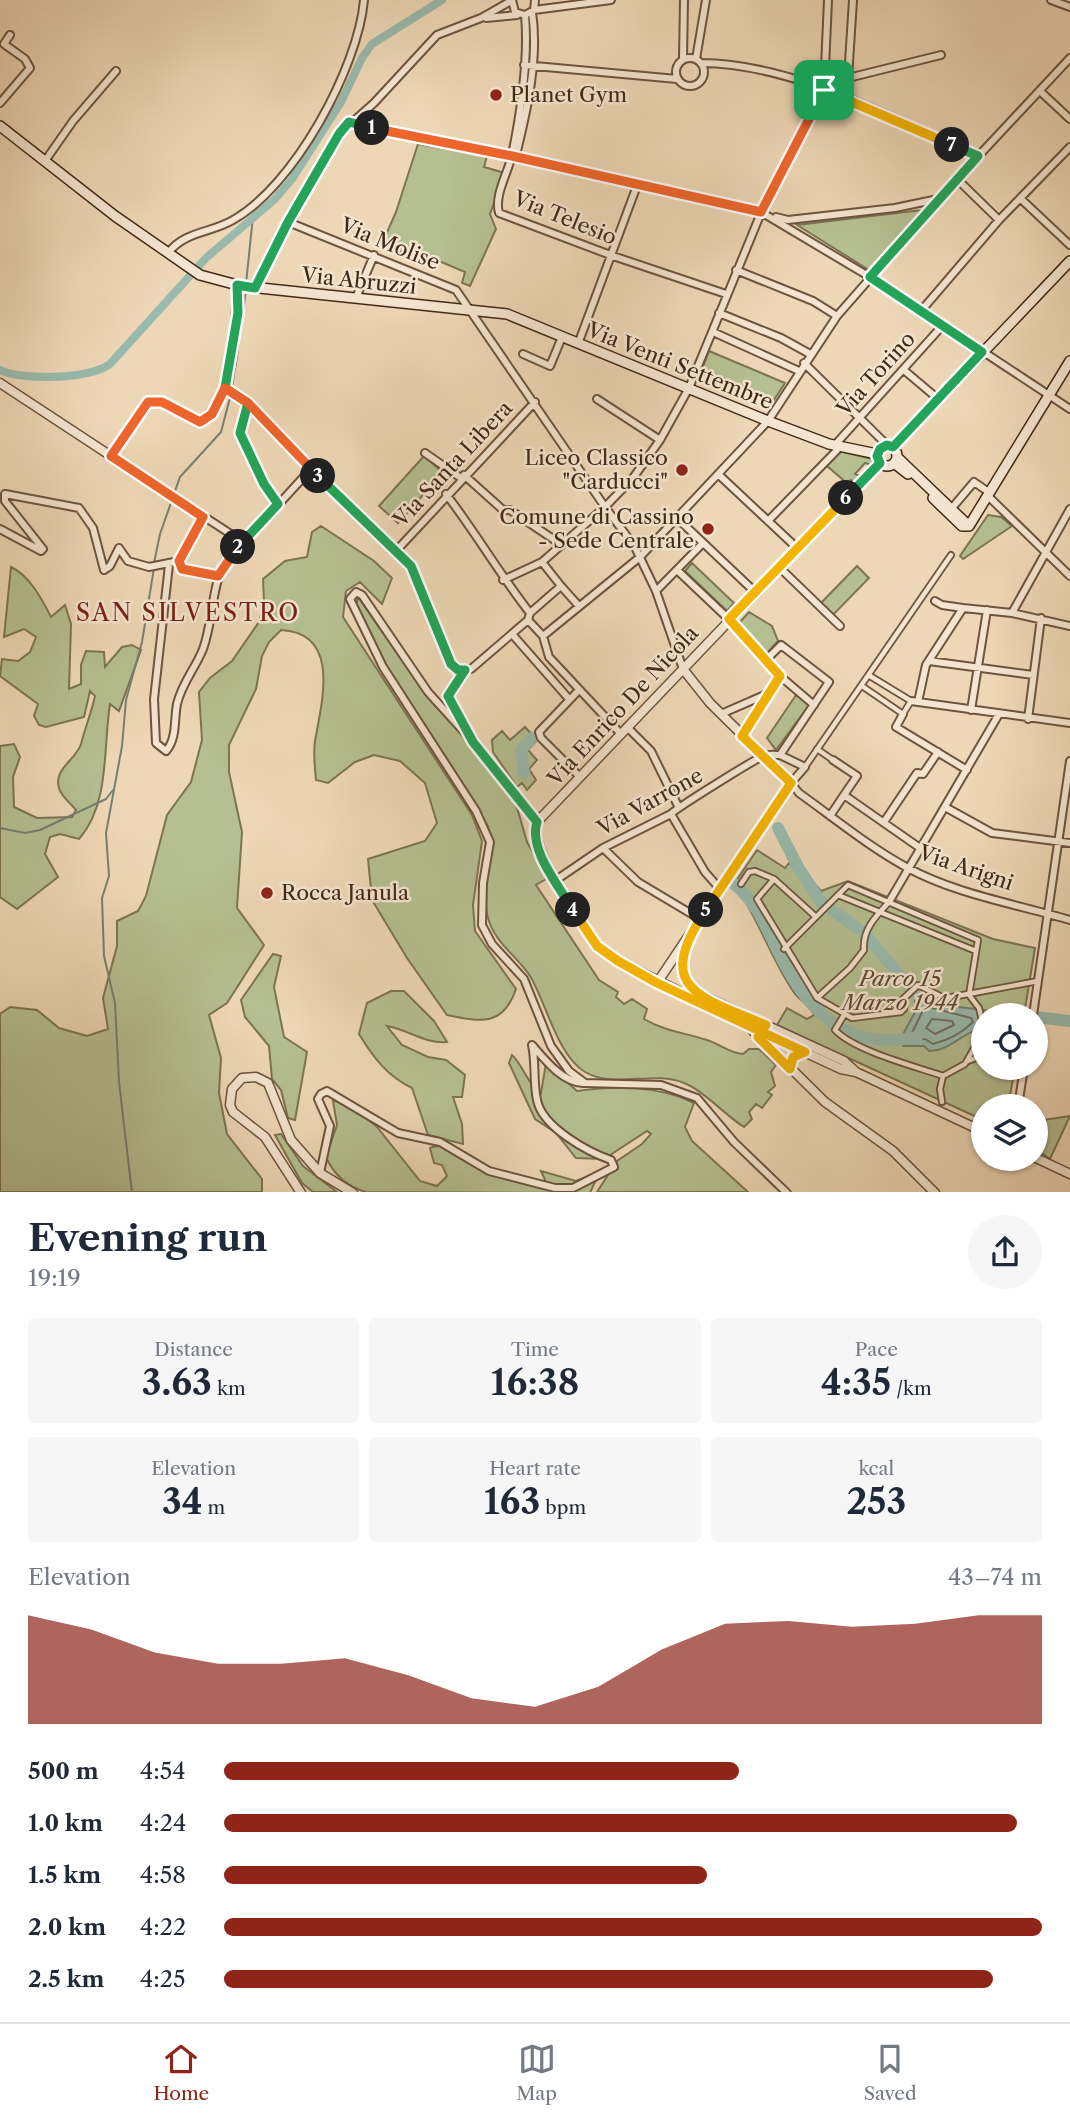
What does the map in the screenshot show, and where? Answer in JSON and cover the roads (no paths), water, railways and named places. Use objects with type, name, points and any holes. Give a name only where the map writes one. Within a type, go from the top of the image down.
[{"type":"main road","name":"Via Abruzzi","points":[[0,126],[115,216],[200,275],[246,286],[471,311]]},
{"type":"main road","points":[[879,458],[893,453],[937,398],[1064,273],[1070,261]]},
{"type":"main road","name":"Via Venti Settembre","points":[[471,311],[507,314],[768,421],[879,458],[886,466],[893,453]]},
{"type":"main road","points":[[969,526],[1070,360]]},
{"type":"main road","points":[[893,453],[969,526]]},
{"type":"main road","points":[[893,453],[962,526],[969,526]]},
{"type":"street","points":[[168,253],[182,239],[232,221],[253,206],[282,176],[323,114],[356,40],[364,0]]},
{"type":"street","points":[[536,0],[552,9]]},
{"type":"street","name":"Via Telesio","points":[[536,0],[527,13],[528,66],[514,156],[498,202],[499,212],[613,256],[726,294]]},
{"type":"street","points":[[481,18],[611,0]]},
{"type":"street","points":[[677,79],[677,66],[683,59],[684,0]]},
{"type":"street","points":[[528,66],[677,79],[687,87],[696,86],[704,75],[698,61],[706,0]]},
{"type":"street","points":[[503,580],[542,562],[605,507],[633,478],[660,440],[689,388],[761,212],[824,90],[828,0]]},
{"type":"street","points":[[844,98],[848,78],[853,0]]},
{"type":"street","points":[[1051,0],[1070,7]]},
{"type":"street","points":[[111,456],[148,402],[162,402],[200,422],[212,414],[225,388],[238,313],[246,286],[288,222],[327,152],[349,122],[374,103],[437,35],[481,18],[512,1],[513,9],[527,13]]},
{"type":"street","points":[[0,103],[30,68],[24,59],[4,44],[10,35]]},
{"type":"street","points":[[824,90],[848,78],[941,55]]},
{"type":"street","points":[[543,636],[640,557],[768,421],[837,316],[957,179],[1070,58]]},
{"type":"street","points":[[683,59],[776,75],[824,90],[978,156]]},
{"type":"street","points":[[45,161],[73,121],[116,71]]},
{"type":"street","points":[[1041,92],[1070,119]]},
{"type":"street","points":[[349,122],[761,212],[870,277],[1070,409]]},
{"type":"street","points":[[921,311],[999,220],[1070,147]]},
{"type":"street","points":[[957,179],[999,220]]},
{"type":"street","points":[[578,344],[638,183]]},
{"type":"street","points":[[785,224],[895,208],[940,198]]},
{"type":"street","points":[[1021,199],[1070,245]]},
{"type":"street","name":"Via Molise","points":[[288,222],[456,290],[640,557],[656,592],[683,668]]},
{"type":"street","points":[[356,298],[374,255]]},
{"type":"street","points":[[736,270],[813,301],[837,316]]},
{"type":"street","points":[[719,313],[781,338],[810,354]]},
{"type":"street","name":"Via Torino","points":[[768,521],[943,325]]},
{"type":"street","points":[[713,332],[799,371]]},
{"type":"street","points":[[523,354],[550,366],[562,337]]},
{"type":"street","points":[[804,363],[861,416],[862,423],[893,453]]},
{"type":"street","points":[[905,370],[937,398]]},
{"type":"street","points":[[0,383],[243,542]]},
{"type":"street","points":[[225,388],[248,403],[311,469],[411,566],[451,664],[458,670],[471,669],[561,586]]},
{"type":"street","points":[[597,399],[660,440]]},
{"type":"street","name":"Via Santa Libera","points":[[396,551],[446,494],[535,402]]},
{"type":"street","points":[[248,403],[240,433],[264,484],[278,504]]},
{"type":"street","points":[[425,453],[463,477],[503,510],[510,510],[562,545]]},
{"type":"street","name":"Via Enrico De Nicola","points":[[537,822],[879,458]]},
{"type":"street","points":[[169,565],[154,699],[156,743],[166,751],[174,736],[177,706],[186,678],[202,651],[218,576],[243,542],[311,469]]},
{"type":"street","points":[[718,474],[797,548]]},
{"type":"street","points":[[952,508],[974,482],[1070,576]]},
{"type":"street","points":[[446,494],[475,532],[503,580],[543,636],[548,657],[621,734]]},
{"type":"street","points":[[0,529],[41,551],[43,547],[8,505],[4,495],[79,508],[93,528],[104,570],[110,566],[119,548],[128,561],[149,567],[179,561],[203,517]]},
{"type":"street","points":[[1012,614],[1044,551],[1070,509]]},
{"type":"street","points":[[677,518],[755,592]]},
{"type":"street","points":[[656,592],[703,543]]},
{"type":"street","points":[[657,983],[791,783],[870,676],[951,555]]},
{"type":"street","points":[[179,561],[182,569],[218,576]]},
{"type":"street","points":[[542,562],[578,605]]},
{"type":"street","points":[[779,567],[840,626]]},
{"type":"street","points":[[677,570],[729,619],[780,676],[814,705]]},
{"type":"street","points":[[586,1083],[569,1071],[551,1046],[524,979],[492,944],[482,925],[483,883],[490,842],[476,811],[383,667],[372,640],[351,607],[350,599],[356,592],[369,605],[428,692],[473,742],[537,822],[534,831],[536,841],[556,880],[597,946],[657,983],[750,1027],[844,1061],[856,1072]]},
{"type":"street","points":[[925,595],[942,606],[1041,618],[1070,626]]},
{"type":"street","points":[[963,608],[929,661],[915,702],[903,714],[896,727],[967,770]]},
{"type":"street","points":[[971,710],[987,610]]},
{"type":"street","points":[[1028,719],[1041,618]]},
{"type":"street","points":[[512,634],[569,699]]},
{"type":"street","points":[[767,659],[781,645],[829,682],[780,755]]},
{"type":"street","points":[[929,661],[1033,675]]},
{"type":"street","points":[[683,668],[721,714],[791,783]]},
{"type":"street","points":[[465,670],[447,694],[473,742]]},
{"type":"street","points":[[742,736],[780,676]]},
{"type":"street","points":[[870,676],[915,702],[1070,723]]},
{"type":"street","points":[[862,686],[903,714]]},
{"type":"street","points":[[579,690],[540,732],[541,738],[580,776]]},
{"type":"street","points":[[721,714],[768,693]]},
{"type":"street","points":[[817,998],[850,968],[864,950],[863,939],[878,913],[889,902],[907,867],[999,715]]},
{"type":"street","points":[[627,727],[651,751],[678,806]]},
{"type":"street","points":[[817,749],[856,776],[830,816]]},
{"type":"street","points":[[884,822],[917,773],[923,774],[938,752]]},
{"type":"street","points":[[762,756],[780,755],[805,766]]},
{"type":"street","name":"Via Varrone","points":[[556,880],[603,848],[671,814],[678,806],[721,783],[762,756]]},
{"type":"street","points":[[1035,1003],[1070,761]]},
{"type":"street","name":"Via Arigni","points":[[791,783],[830,816],[907,867],[947,884],[1070,920]]},
{"type":"street","points":[[844,795],[919,848]]},
{"type":"street","points":[[945,807],[992,833],[1070,843]]},
{"type":"street","points":[[671,814],[705,872],[720,889]]},
{"type":"street","points":[[603,848],[638,882],[700,919]]},
{"type":"street","points":[[741,884],[749,872],[755,871],[774,879],[816,917]]},
{"type":"street","points":[[774,879],[757,899],[817,998],[843,1018],[901,1012],[906,996],[915,987],[925,987],[942,997],[969,995],[1026,981],[1038,981]]},
{"type":"street","points":[[785,949],[848,885],[978,940],[969,995],[975,1003]]},
{"type":"street","points":[[838,895],[976,951]]},
{"type":"street","points":[[688,940],[681,959],[689,987],[731,1009],[762,1031],[841,1069],[856,1072],[971,1125]]},
{"type":"street","points":[[731,1009],[750,1027]]},
{"type":"street","points":[[843,1018],[835,1030],[853,1043],[943,1076]]},
{"type":"street","points":[[762,1031],[790,1069],[841,1116],[893,1151],[935,1192]]},
{"type":"street","points":[[320,1173],[330,1126],[318,1099],[327,1091],[398,1133],[440,1142],[489,1171],[555,1188],[577,1188],[614,1167],[611,1160],[587,1152],[565,1135],[537,1102],[536,1065],[532,1045],[550,1066],[576,1082],[661,1085],[697,1098],[734,1142],[787,1192]]},
{"type":"street","points":[[790,1069],[793,1057],[805,1052]]},
{"type":"street","points":[[965,1063],[971,1053]]},
{"type":"street","points":[[942,1102],[940,1089],[943,1076],[971,1060]]},
{"type":"street","points":[[301,1192],[265,1137],[233,1112],[230,1097],[236,1083],[256,1077],[268,1083],[286,1132],[320,1173],[353,1192]]},
{"type":"street","points":[[1048,1163],[1070,1174]]},
{"type":"water","points":[[915,994],[943,1005],[971,1008],[971,1032],[937,1050],[929,1051],[924,1046],[903,1046],[900,1040],[915,1012]]},
{"type":"waterway","points":[[0,370],[24,376],[56,377],[88,373],[110,364],[206,258],[275,199],[292,179],[341,102],[362,58],[372,44],[442,0]]},
{"type":"waterway","points":[[246,284],[253,216]]},
{"type":"waterway","points":[[232,388],[246,290]]},
{"type":"waterway","points":[[154,563],[160,534],[180,477],[221,432],[231,394]]},
{"type":"waterway","points":[[132,1192],[119,1082],[115,1003],[104,956],[102,898],[109,876],[106,833],[122,746],[126,700],[142,642],[154,568]]},
{"type":"waterway","points":[[524,773],[521,750],[532,738]]},
{"type":"waterway","points":[[0,828],[25,833],[40,830],[106,799],[113,790]]},
{"type":"waterway","points":[[778,828],[798,867],[821,902],[864,933],[915,994]]},
{"type":"waterway","points":[[734,884],[757,910],[794,981],[821,1013],[853,1034],[872,1039],[917,1037]]},
{"type":"waterway","points":[[1048,1018],[1070,1021]]},
{"type":"place","name":"Planet Gym","points":[[496,95]]},
{"type":"place","name":"Liceo Classico \"Carducci\"","points":[[682,470]]},
{"type":"place","name":"Comune di Cassino - Sede Centrale","points":[[708,529]]},
{"type":"place","name":"Rocca Janula","points":[[267,893]]},
{"type":"district","name":"SAN SILVESTRO","points":[[188,613]]},
{"type":"park label","name":"Parco 15 Marzo 1944","points":[[900,991]]}]
